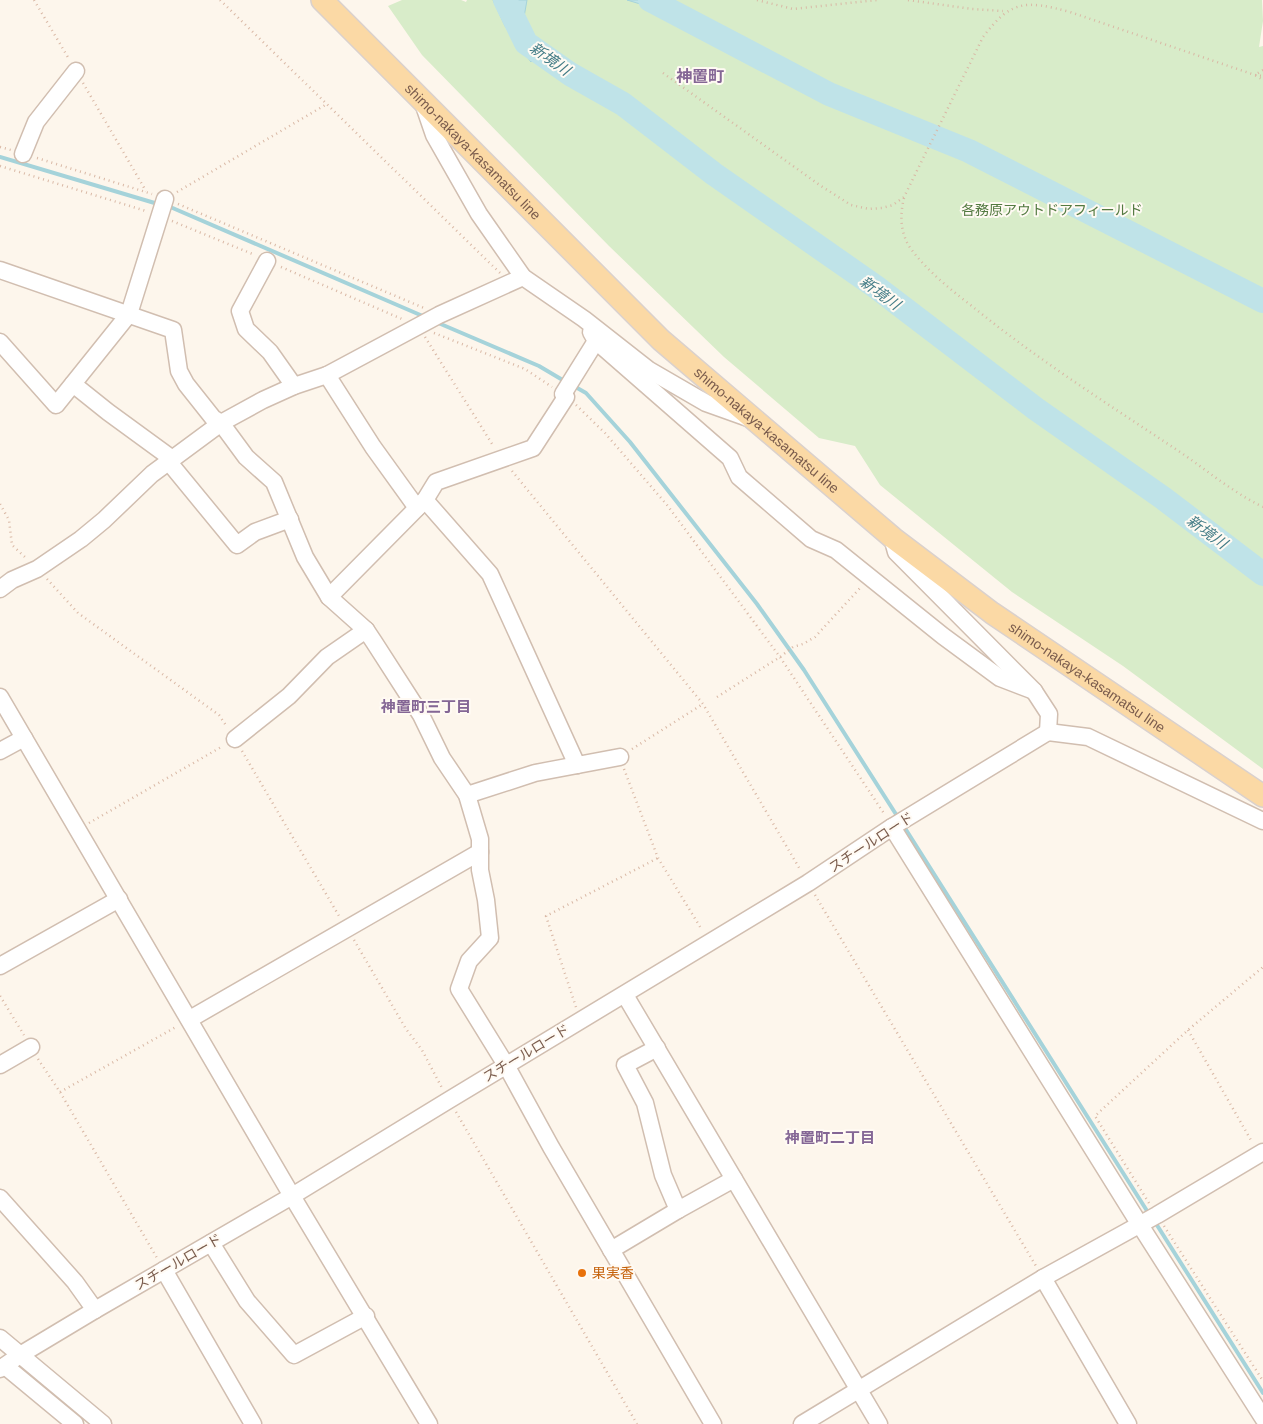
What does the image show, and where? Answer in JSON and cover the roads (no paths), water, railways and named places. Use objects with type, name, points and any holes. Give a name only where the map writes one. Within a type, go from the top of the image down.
[{"type":"main road","name":"shimo-nakaya-kasamatsu line","points":[[322,0],[661,340],[754,421],[893,538],[992,613],[1263,796]]},
{"type":"street","points":[[23,154],[36,122],[76,71]]},
{"type":"street","points":[[423,101],[434,135],[516,280],[584,318],[649,370],[706,403],[754,421]]},
{"type":"street","points":[[0,342],[56,405],[129,314],[163,206]]},
{"type":"street","points":[[267,261],[240,311],[246,329],[270,352],[294,386]]},
{"type":"street","points":[[0,270],[174,330],[179,371],[186,384],[212,418],[221,423],[246,457],[274,482],[305,558],[329,597],[366,630],[421,715],[442,758],[467,795],[480,838],[480,870],[486,900],[490,938],[470,961],[459,989],[506,1065],[551,1147],[713,1424]]},
{"type":"street","points":[[0,589],[12,580],[37,569],[81,540],[152,474],[221,423],[263,400],[294,386],[328,375],[430,320],[516,280]]},
{"type":"street","points":[[584,318],[596,341],[730,458],[739,477],[746,484],[812,539],[836,550],[943,636],[1000,678],[1034,691]]},
{"type":"street","points":[[329,597],[421,504],[436,482],[533,448],[596,341]]},
{"type":"street","points":[[328,375],[373,447],[421,504],[490,574],[577,765]]},
{"type":"street","points":[[73,384],[170,460],[237,545],[255,532],[290,520]]},
{"type":"street","points":[[893,538],[896,552],[1034,691],[1049,714],[1048,732],[1088,738],[1263,821]]},
{"type":"street","points":[[235,739],[289,696],[327,657],[366,630]]},
{"type":"street","points":[[0,697],[292,1196],[366,1316],[429,1424]]},
{"type":"street","name":"スチールロード","points":[[2,1368],[20,1355],[95,1310],[292,1196],[808,883],[899,823],[1048,732]]},
{"type":"street","points":[[0,751],[24,738]]},
{"type":"street","points":[[467,795],[535,773],[620,757]]},
{"type":"street","points":[[899,823],[1140,1225],[1263,1418]]},
{"type":"street","points":[[190,1019],[480,852]]},
{"type":"street","points":[[0,966],[119,899]]},
{"type":"street","points":[[625,994],[879,1424]]},
{"type":"street","points":[[0,1065],[31,1047]]},
{"type":"street","points":[[657,1048],[625,1065],[645,1103],[663,1175],[678,1210]]},
{"type":"street","points":[[802,1424],[1043,1278],[1140,1225],[1261,1154]]},
{"type":"street","points":[[611,1250],[734,1179]]},
{"type":"street","points":[[0,1198],[75,1282],[95,1310]]},
{"type":"street","points":[[211,1243],[247,1301],[294,1355],[366,1316]]},
{"type":"street","points":[[164,1270],[253,1424]]},
{"type":"street","points":[[1043,1278],[1128,1424]]},
{"type":"street","points":[[0,1338],[103,1424]]},
{"type":"street","points":[[2,1368],[75,1424]]},
{"type":"water","points":[[493,0],[527,0],[523,23],[543,45],[531,62],[505,26]]},
{"type":"water","points":[[627,0],[661,0],[683,17]]},
{"type":"waterway","name":"新境川","points":[[505,0],[526,43],[570,74],[623,104],[714,174],[876,287],[1036,409],[1163,498],[1263,574]]},
{"type":"waterway","name":"新境川","points":[[650,0],[829,94],[969,151],[1263,301]]},
{"type":"waterway","points":[[0,157],[158,204]]},
{"type":"waterway","points":[[168,206],[425,317]]},
{"type":"waterway","points":[[436,322],[539,366],[566,382]]},
{"type":"waterway","points":[[572,385],[586,393],[630,442],[757,604],[804,670],[899,819]]},
{"type":"waterway","points":[[903,825],[1149,1214]]},
{"type":"waterway","points":[[1155,1222],[1263,1393]]},
{"type":"place","name":"果実香","points":[[582,1273]]},
{"type":"district","name":"神置町","points":[[700,76]]},
{"type":"district","name":"神置町三丁目","points":[[426,707]]},
{"type":"district","name":"神置町二丁目","points":[[830,1138]]},
{"type":"park label","name":"各務原アウトドアフィールド","points":[[1052,210]]}]
